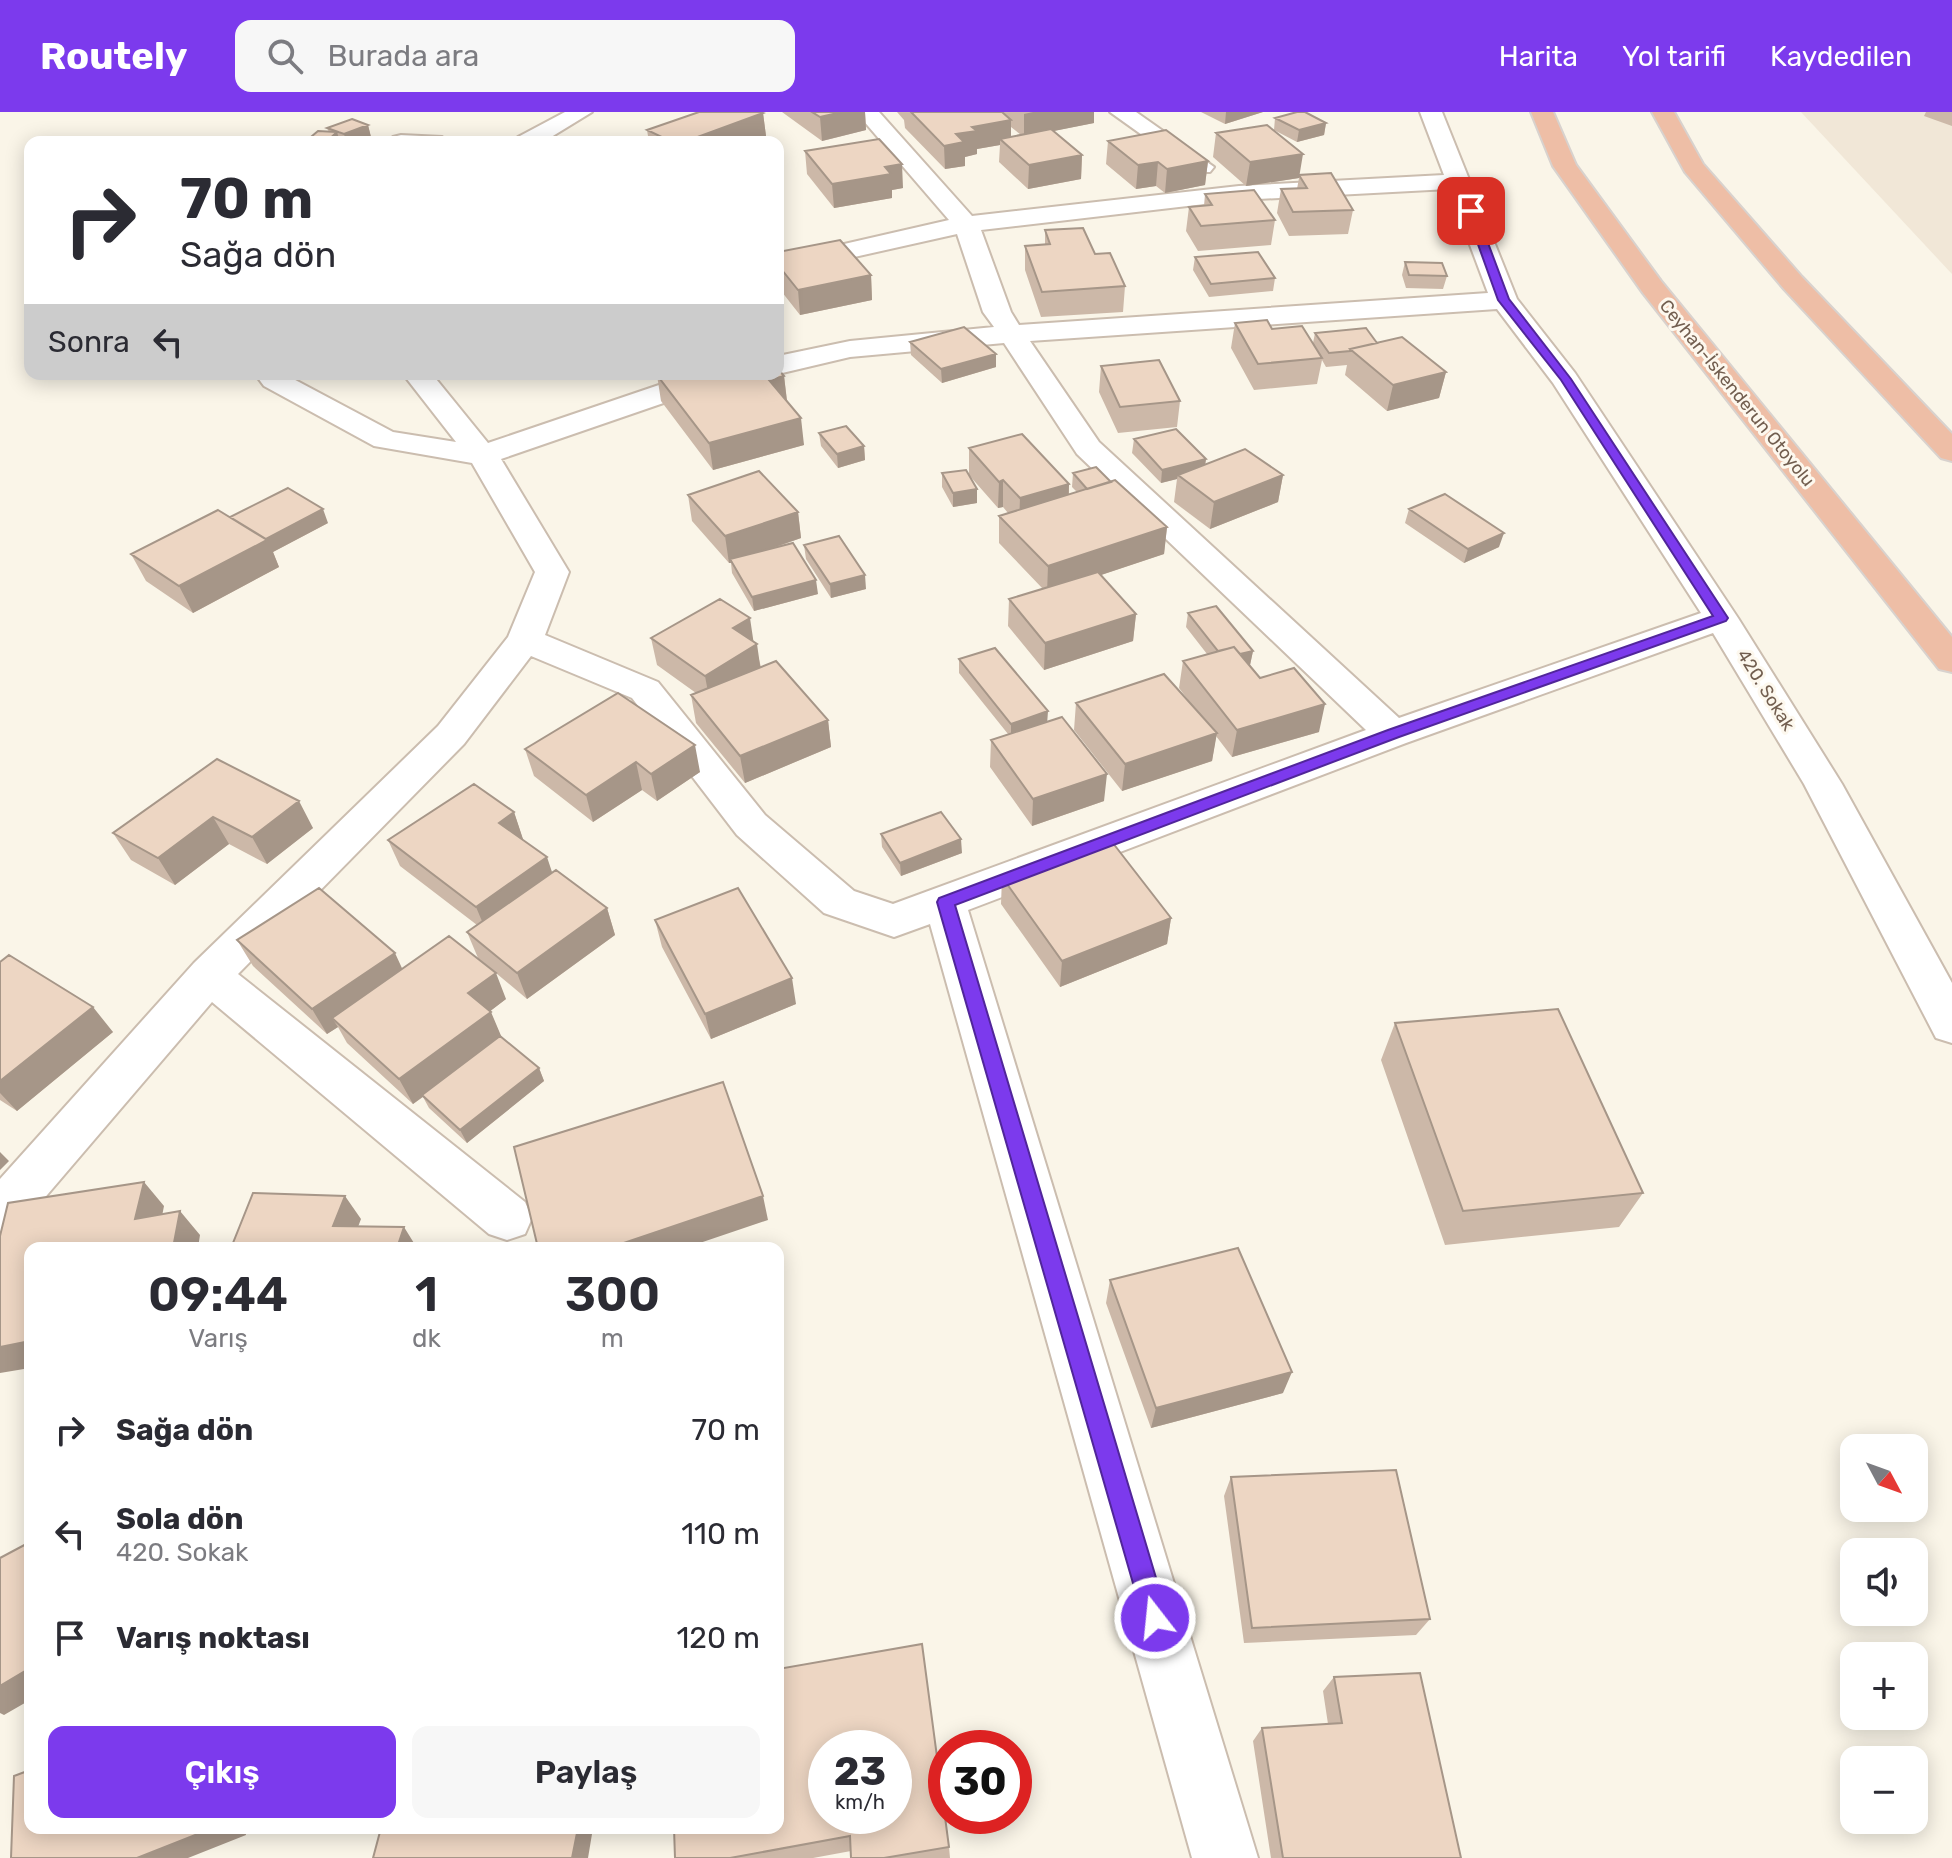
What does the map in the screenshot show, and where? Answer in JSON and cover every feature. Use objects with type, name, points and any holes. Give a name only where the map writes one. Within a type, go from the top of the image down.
[{"type":"highway","name":"Ceyhan-İskenderun Otoyolu","points":[[1542,112],[1565,166],[1652,287],[1952,661]]},
{"type":"highway","points":[[1663,112],[1693,167],[1793,283],[1952,452]]},
{"type":"street","points":[[537,136],[581,112]]},
{"type":"street","points":[[867,112],[966,224],[997,312],[1088,448],[1393,734]]},
{"type":"street","points":[[1121,112],[1239,193]]},
{"type":"street","name":"420. Sokak","points":[[1427,116],[1459,181],[1504,300],[1565,379],[1721,618],[1823,784],[1952,1025]]},
{"type":"street","points":[[784,266],[966,224],[1239,193],[1459,181]]},
{"type":"street","points":[[784,364],[850,349],[1011,334],[1504,300]]},
{"type":"street","points":[[274,380],[385,440],[482,455],[669,391],[716,380]]},
{"type":"street","points":[[0,1214],[209,975],[451,735],[525,640],[552,572],[496,472],[422,380]]},
{"type":"street","points":[[525,640],[645,690],[751,825],[839,902],[894,921],[1393,734],[1721,618]]},
{"type":"street","points":[[945,902],[1225,1858]]},
{"type":"street","points":[[209,975],[507,1218]]},
{"type":"shaded area","points":[[1801,112],[1952,112],[1952,274]]},
{"type":"building","points":[[699,112],[763,113],[700,136],[660,136],[647,130]]},
{"type":"building","points":[[812,112],[842,112],[820,117]]},
{"type":"building","points":[[911,112],[1002,112],[1011,120],[972,127],[977,131],[956,134],[964,142],[944,146]]},
{"type":"building","points":[[1305,112],[1326,123],[1299,130],[1275,118]]},
{"type":"building","points":[[352,119],[368,125],[344,134],[327,128]]},
{"type":"building","points":[[1267,125],[1303,154],[1250,162],[1216,133]]},
{"type":"building","points":[[1051,129],[1082,155],[1029,165],[1000,139]]},
{"type":"building","points":[[1166,130],[1208,161],[1167,169],[1158,162],[1138,165],[1108,141]]},
{"type":"building","points":[[318,131],[337,132],[333,136],[312,136]]},
{"type":"building","points":[[879,139],[902,164],[885,167],[891,174],[832,184],[805,151]]},
{"type":"building","points":[[1331,173],[1353,210],[1293,212],[1281,189],[1307,188],[1299,175]]},
{"type":"building","points":[[1254,190],[1275,220],[1201,226],[1189,207],[1212,205],[1205,194]]},
{"type":"building","points":[[1083,228],[1095,254],[1110,253],[1125,286],[1042,292],[1025,246],[1050,244],[1045,230]]},
{"type":"building","points":[[840,240],[871,275],[798,290],[784,272],[784,251]]},
{"type":"building","points":[[1258,252],[1275,278],[1211,284],[1195,257]]},
{"type":"building","points":[[1405,262],[1442,263],[1447,276],[1409,275]]},
{"type":"building","points":[[1267,320],[1272,329],[1302,326],[1322,358],[1258,364],[1235,323]]},
{"type":"building","points":[[964,327],[996,354],[941,369],[910,342]]},
{"type":"building","points":[[1366,328],[1377,343],[1350,351],[1329,353],[1315,333]]},
{"type":"building","points":[[1402,337],[1446,372],[1393,385],[1350,349]]},
{"type":"building","points":[[1159,360],[1180,401],[1120,407],[1101,366]]},
{"type":"building","points":[[661,380],[769,380],[801,418],[709,443]]},
{"type":"building","points":[[846,426],[864,446],[837,454],[819,433]]},
{"type":"building","points":[[1176,429],[1206,459],[1162,470],[1134,439]]},
{"type":"building","points":[[1022,434],[1069,484],[1020,498],[1003,480],[999,482],[969,448]]},
{"type":"building","points":[[1245,449],[1283,475],[1214,502],[1178,475]]},
{"type":"building","points":[[1096,467],[1111,482],[1087,489],[1073,473]]},
{"type":"building","points":[[966,470],[977,489],[953,493],[942,473]]},
{"type":"building","points":[[759,471],[798,512],[725,536],[688,495]]},
{"type":"building","points":[[1115,480],[1167,527],[1048,566],[999,516]]},
{"type":"building","points":[[288,488],[323,509],[266,539],[230,517]]},
{"type":"building","points":[[1445,494],[1504,533],[1468,549],[1409,509]]},
{"type":"building","points":[[218,510],[267,540],[179,586],[131,554]]},
{"type":"building","points":[[839,536],[865,575],[830,584],[804,545]]},
{"type":"building","points":[[793,543],[816,580],[752,597],[730,559]]},
{"type":"building","points":[[1098,572],[1136,614],[1045,643],[1009,599]]},
{"type":"building","points":[[720,599],[750,618],[733,628],[757,644],[705,676],[651,638]]},
{"type":"building","points":[[1216,606],[1253,651],[1240,654],[1234,647],[1218,651],[1188,613]]},
{"type":"building","points":[[1234,647],[1260,678],[1294,668],[1325,704],[1237,730],[1183,661]]},
{"type":"building","points":[[995,648],[1048,711],[1011,724],[959,659]]},
{"type":"building","points":[[776,661],[828,720],[740,756],[691,695]]},
{"type":"building","points":[[1164,674],[1217,733],[1125,764],[1076,703]]},
{"type":"building","points":[[618,693],[695,745],[651,774],[636,762],[586,795],[525,749]]},
{"type":"building","points":[[1062,717],[1107,774],[1033,799],[991,740]]},
{"type":"building","points":[[217,759],[299,801],[252,837],[213,817],[158,858],[113,833]]},
{"type":"building","points":[[474,784],[514,812],[499,823],[547,857],[476,907],[388,840]]},
{"type":"building","points":[[941,812],[961,839],[900,863],[881,834]]},
{"type":"building","points":[[1109,838],[1171,918],[1062,961],[1002,877]]},
{"type":"building","points":[[556,870],[607,908],[517,973],[467,932]]},
{"type":"building","points":[[319,888],[395,953],[312,1009],[237,940]]},
{"type":"building","points":[[738,888],[792,978],[705,1014],[655,920]]},
{"type":"building","points":[[449,936],[496,973],[468,993],[491,1012],[399,1079],[332,1018]]},
{"type":"building","points":[[9,955],[93,1007],[0,1081],[0,962]]},
{"type":"building","points":[[1558,1009],[1643,1193],[1463,1211],[1395,1023]]},
{"type":"building","points":[[500,1036],[539,1068],[460,1130],[422,1095]]},
{"type":"building","points":[[723,1082],[763,1196],[627,1242],[537,1242],[514,1147]]},
{"type":"building","points":[[144,1182],[135,1219],[180,1211],[174,1242],[24,1242],[24,1342],[0,1347],[0,1236],[8,1203]]},
{"type":"building","points":[[253,1193],[345,1196],[333,1226],[404,1227],[399,1242],[233,1242]]},
{"type":"building","points":[[1238,1248],[1292,1372],[1156,1408],[1110,1280]]},
{"type":"building","points":[[1396,1470],[1430,1619],[1252,1628],[1231,1477]]},
{"type":"building","points":[[24,1545],[24,1672],[0,1686],[0,1558]]},
{"type":"building","points":[[922,1644],[933,1730],[928,1730],[928,1834],[947,1834],[949,1847],[884,1858],[851,1858],[850,1836],[730,1858],[675,1858],[674,1834],[784,1834],[784,1668]]},
{"type":"building","points":[[1420,1673],[1461,1858],[1283,1858],[1262,1728],[1342,1723],[1334,1677]]},
{"type":"building","points":[[24,1772],[24,1834],[198,1834],[137,1858],[11,1858],[14,1776]]},
{"type":"building","points":[[379,1834],[577,1834],[572,1858],[373,1858]]},
{"type":"route","points":[[1155,1618],[945,902],[1393,734],[1721,618],[1565,379],[1504,300],[1471,211]]}]
